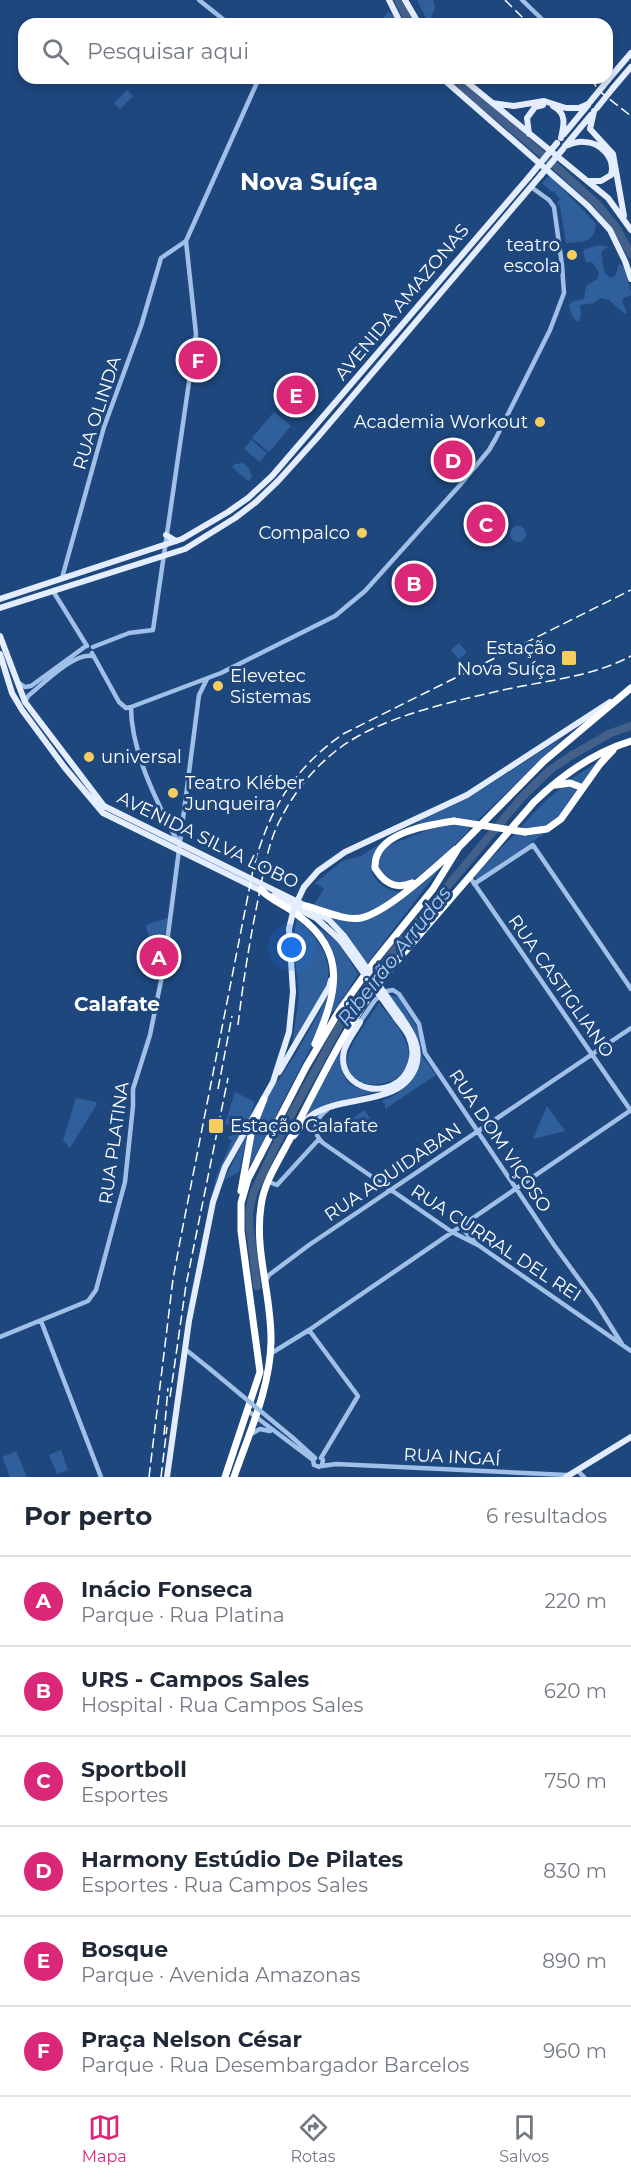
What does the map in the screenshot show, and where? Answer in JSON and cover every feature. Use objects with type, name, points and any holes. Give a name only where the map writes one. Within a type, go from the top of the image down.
[{"type":"highway","points":[[306,906],[345,917],[360,918],[378,911],[459,847],[544,761],[628,690]]},
{"type":"highway","points":[[234,1477],[265,1388],[271,1343],[259,1225],[261,1203],[283,1152],[331,1059],[369,996],[469,876],[550,786],[573,770],[618,745],[631,741]]},
{"type":"highway","points":[[417,881],[405,886],[388,884],[375,868],[376,855],[387,842],[399,835],[428,825],[454,821],[525,832],[537,832],[554,825],[561,819],[600,764],[618,745]]},
{"type":"highway","points":[[550,786],[566,782],[583,788]]},
{"type":"highway","points":[[241,1203],[248,1179],[306,1067],[339,1011],[374,962],[433,890],[459,847]]},
{"type":"highway","points":[[261,890],[269,898],[299,915],[310,925],[331,956],[334,992],[329,1011],[306,1067]]},
{"type":"highway","points":[[360,1022],[369,996]]},
{"type":"highway","points":[[225,1477],[260,1372],[241,1231],[241,1203],[252,1129],[264,1099]]},
{"type":"highway","points":[[244,1176],[262,1152]]},
{"type":"main road","points":[[389,0],[398,18]]},
{"type":"main road","points":[[405,0],[416,18]]},
{"type":"main road","name":"AVENIDA AMAZONAS","points":[[613,71],[631,53]]},
{"type":"main road","name":"AVENIDA AMAZONAS","points":[[0,608],[184,549],[235,518],[278,481],[393,350],[631,67]]},
{"type":"main road","points":[[613,78],[615,79],[614,88]]},
{"type":"main road","points":[[449,84],[588,206],[610,230],[631,279]]},
{"type":"main road","points":[[469,84],[608,198],[631,230]]},
{"type":"main road","name":"AVENIDA AMAZONAS","points":[[0,599],[165,546],[200,530],[248,498],[272,476],[529,177],[603,84]]},
{"type":"main road","points":[[490,103],[514,106],[544,101],[573,108],[589,103]]},
{"type":"main road","points":[[530,134],[526,118],[530,112],[536,107],[550,105],[561,112],[564,119],[559,141]]},
{"type":"main road","points":[[596,109],[590,129],[613,154],[621,206],[626,221]]},
{"type":"main road","points":[[564,148],[576,142],[587,142],[600,147],[608,155],[612,169],[611,175],[600,181],[589,181]]},
{"type":"main road","points":[[166,535],[176,541]]},
{"type":"main road","name":"AVENIDA SILVA LOBO","points":[[0,636],[25,702],[104,806],[316,918],[342,938]]},
{"type":"main road","name":"AVENIDA SILVA LOBO","points":[[0,654],[12,693],[22,710],[65,768],[103,813],[306,906],[329,920],[342,938]]},
{"type":"main road","points":[[273,1082],[289,1032],[293,992],[290,928],[294,908],[304,887],[318,870],[345,852],[467,795],[628,690]]},
{"type":"main road","points":[[166,838],[171,829]]},
{"type":"main road","points":[[283,1152],[307,1119],[331,1107],[391,1092],[407,1081],[415,1067],[418,1052],[415,1037],[398,1017],[342,938]]},
{"type":"main road","points":[[167,1477],[184,1349],[213,1202],[225,1167],[242,1134],[291,1055],[329,987],[333,970]]},
{"type":"main road","points":[[360,1022],[345,1049],[346,1071],[350,1078],[366,1088],[384,1089],[405,1076],[413,1057],[410,1038],[398,1017]]},
{"type":"main road","points":[[567,1476],[631,1437]]},
{"type":"street","points":[[199,0],[222,18]]},
{"type":"street","points":[[522,0],[541,18]]},
{"type":"street","points":[[15,679],[21,685],[29,687],[86,646],[93,647],[129,633],[153,630],[196,334],[186,241],[256,84]]},
{"type":"street","points":[[93,647],[92,656],[119,702],[126,708],[131,707],[207,679],[335,616],[365,591],[489,450],[550,330],[564,293],[560,251],[554,207],[549,200],[531,187]]},
{"type":"street","name":"RUA OLINDA","points":[[62,578],[104,427],[141,326],[161,258],[186,241]]},
{"type":"street","points":[[53,591],[86,646]]},
{"type":"street","points":[[22,710],[28,696],[60,670],[76,659],[86,655],[92,656]]},
{"type":"street","points":[[40,678],[60,670]]},
{"type":"street","name":"RUA PLATINA","points":[[0,1337],[88,1301],[96,1290],[125,1182],[133,1089],[150,1035],[164,966],[199,695],[207,679]]},
{"type":"street","points":[[190,686],[195,688],[199,695]]},
{"type":"street","points":[[131,707],[135,740],[142,763],[180,848]]},
{"type":"street","points":[[171,829],[183,825]]},
{"type":"street","points":[[474,884],[533,845],[631,989]]},
{"type":"street","name":"RUA CASTIGLIANO","points":[[469,876],[631,1111]]},
{"type":"street","name":"RUA DOM VIÇOSO","points":[[360,1022],[375,1000],[387,991],[393,990],[399,994],[420,1024],[425,1053],[622,1344]]},
{"type":"street","name":"RUA AQUIDABAN","points":[[265,1282],[269,1275],[294,1256],[477,1130],[631,1028]]},
{"type":"street","points":[[269,1182],[277,1185],[319,1139],[316,1134],[318,1118],[331,1107]]},
{"type":"street","points":[[269,1354],[309,1330],[631,1111]]},
{"type":"street","name":"RUA CURRAL DEL REI","points":[[319,1139],[390,1191],[452,1232],[478,1245],[631,1352]]},
{"type":"street","points":[[460,1226],[478,1245]]},
{"type":"street","points":[[41,1321],[101,1477]]},
{"type":"street","points":[[184,1349],[293,1438],[314,1459],[316,1467],[322,1461],[358,1396],[309,1330]]},
{"type":"street","points":[[248,1411],[314,1459],[322,1461]]},
{"type":"street","points":[[249,1435],[260,1429],[273,1431]]},
{"type":"street","name":"RUA INGAÍ","points":[[322,1461],[336,1464],[567,1476]]},
{"type":"street","points":[[578,1470],[584,1477]]},
{"type":"shaded area","points":[[417,0],[433,0],[435,7],[431,18],[426,18]]},
{"type":"shaded area","points":[[388,12],[396,18],[383,18]]},
{"type":"shaded area","points":[[127,90],[133,96],[120,109],[114,103]]},
{"type":"shaded area","points":[[550,175],[596,224],[593,235],[587,240],[566,243],[560,206],[557,203],[560,199],[555,194],[556,191],[552,192],[542,183]]},
{"type":"shaded area","points":[[601,245],[608,247],[601,252],[604,269],[610,278],[616,275],[619,263],[624,268],[631,292],[631,295],[622,301],[627,313],[625,314],[609,300],[600,298],[594,303],[580,305],[581,314],[577,322],[572,316],[569,305],[573,301],[584,299],[586,286],[597,279],[599,273],[592,262],[586,262],[583,252],[585,249]]},
{"type":"shaded area","points":[[197,339],[211,350],[193,371]]},
{"type":"shaded area","points":[[293,385],[306,396],[299,405],[285,393]]},
{"type":"shaded area","points":[[274,412],[291,426],[269,452],[252,438]]},
{"type":"shaded area","points":[[251,440],[267,453],[260,462],[244,449]]},
{"type":"shaded area","points":[[242,463],[251,473],[252,477],[248,481],[232,467]]},
{"type":"shaded area","points":[[482,511],[499,526],[490,536],[473,521]]},
{"type":"shaded area","points":[[515,526],[521,526],[526,534],[524,540],[515,542],[510,537],[510,531]]},
{"type":"shaded area","points":[[459,643],[467,652],[459,659],[451,650]]},
{"type":"shaded area","points":[[564,737],[477,821],[453,817],[417,824],[470,797]]},
{"type":"shaded area","points":[[598,762],[581,786],[568,781]]},
{"type":"shaded area","points":[[564,786],[578,791],[561,815],[540,828],[519,829],[545,801]]},
{"type":"shaded area","points":[[454,825],[471,828],[438,861],[408,883],[394,884],[377,870],[380,851],[387,846],[436,827]]},
{"type":"shaded area","points":[[551,829],[476,879],[474,875],[515,834],[535,834]]},
{"type":"shaded area","points":[[381,843],[372,859],[373,874],[382,885],[399,892],[377,908],[359,915],[340,914],[314,904],[324,889],[317,884],[313,885],[342,861],[361,856]]},
{"type":"shaded area","points":[[444,863],[367,964],[347,934],[325,914],[345,921],[361,921]]},
{"type":"shaded area","points":[[168,918],[161,972],[157,971],[152,943],[146,928],[148,924]]},
{"type":"shaded area","points":[[297,918],[314,937],[324,953],[328,968],[327,982],[322,996],[292,1047],[299,994],[293,941]]},
{"type":"shaded area","points":[[307,919],[338,942],[358,974],[337,1008],[331,1013],[336,986],[333,962],[323,940]]},
{"type":"shaded area","points":[[331,991],[323,1020],[311,1048],[263,1143],[248,1166],[254,1130],[265,1100],[294,1057]]},
{"type":"shaded area","points":[[386,994],[398,997],[419,1031],[422,1056],[436,1075],[385,1109],[385,1104],[381,1101],[407,1086],[418,1066],[417,1053]]},
{"type":"shaded area","points":[[379,1003],[402,1034],[407,1045],[408,1061],[403,1073],[392,1080],[379,1084],[366,1084],[355,1079],[348,1069],[348,1055],[357,1036]]},
{"type":"shaded area","points":[[340,1050],[340,1060],[347,1081],[359,1088],[377,1091],[329,1105],[306,1115]]},
{"type":"shaded area","points":[[235,1092],[255,1102],[246,1125],[218,1177],[199,1258],[182,1357],[188,1307],[216,1177],[232,1140],[228,1137],[235,1131],[232,1125],[225,1124]]},
{"type":"shaded area","points":[[76,1098],[97,1104],[70,1148],[63,1140]]},
{"type":"shaded area","points":[[547,1106],[565,1131],[533,1139]]},
{"type":"shaded area","points":[[364,1110],[370,1118],[356,1128],[350,1120]]},
{"type":"shaded area","points":[[248,1132],[239,1172],[224,1180]]},
{"type":"shaded area","points":[[61,1450],[68,1470],[57,1474],[49,1455]]},
{"type":"shaded area","points":[[16,1451],[27,1477],[10,1477],[2,1457]]},
{"type":"waterway","name":"Ribeirão Arrudas","points":[[398,0],[407,18]]},
{"type":"waterway","name":"Ribeirão Arrudas","points":[[459,84],[597,204],[616,227],[631,254]]},
{"type":"waterway","name":"Ribeirão Arrudas","points":[[257,1286],[249,1213],[253,1194],[285,1126],[341,1023],[394,950],[523,796],[550,770],[572,755],[611,733],[631,726]]},
{"type":"railway","points":[[505,0],[523,18]]},
{"type":"railway","points":[[594,84],[598,90],[631,116]]},
{"type":"railway","points":[[149,1477],[173,1279],[181,1236],[253,870],[266,829],[275,810],[285,793],[310,762],[343,734],[631,590]]},
{"type":"railway","points":[[238,1025],[244,976],[272,838],[292,799],[322,762],[357,737],[412,713],[490,693],[580,675],[615,664],[631,656]]},
{"type":"railway","points":[[218,1089],[232,1016]]},
{"type":"railway","points":[[170,1397],[186,1285],[228,1078]]},
{"type":"railway","points":[[164,1435],[168,1388]]},
{"type":"railway","points":[[161,1477],[167,1427]]},
{"type":"place","name":"teatro escola","points":[[572,255]]},
{"type":"place","name":"Praça Nelson César","points":[[198,360]]},
{"type":"place","name":"Bosque","points":[[296,395]]},
{"type":"place","name":"Academia Workout","points":[[540,422]]},
{"type":"place","name":"Harmony Estúdio De Pilates","points":[[453,460]]},
{"type":"place","name":"Sportboll","points":[[486,524]]},
{"type":"place","name":"Compalco","points":[[362,533]]},
{"type":"place","name":"URS - Campos Sales","points":[[414,583]]},
{"type":"place","name":"Estação Nova Suíça","points":[[569,658]]},
{"type":"place","name":"Elevetec Sistemas","points":[[218,686]]},
{"type":"place","name":"universal","points":[[89,757]]},
{"type":"place","name":"Teatro Kléber Junqueira","points":[[173,793]]},
{"type":"place","name":"Inácio Fonseca","points":[[159,957]]},
{"type":"place","name":"Estação Calafate","points":[[216,1126]]},
{"type":"district","name":"Nova Suíça","points":[[309,182]]},
{"type":"district","name":"Calafate","points":[[117,1004]]}]
